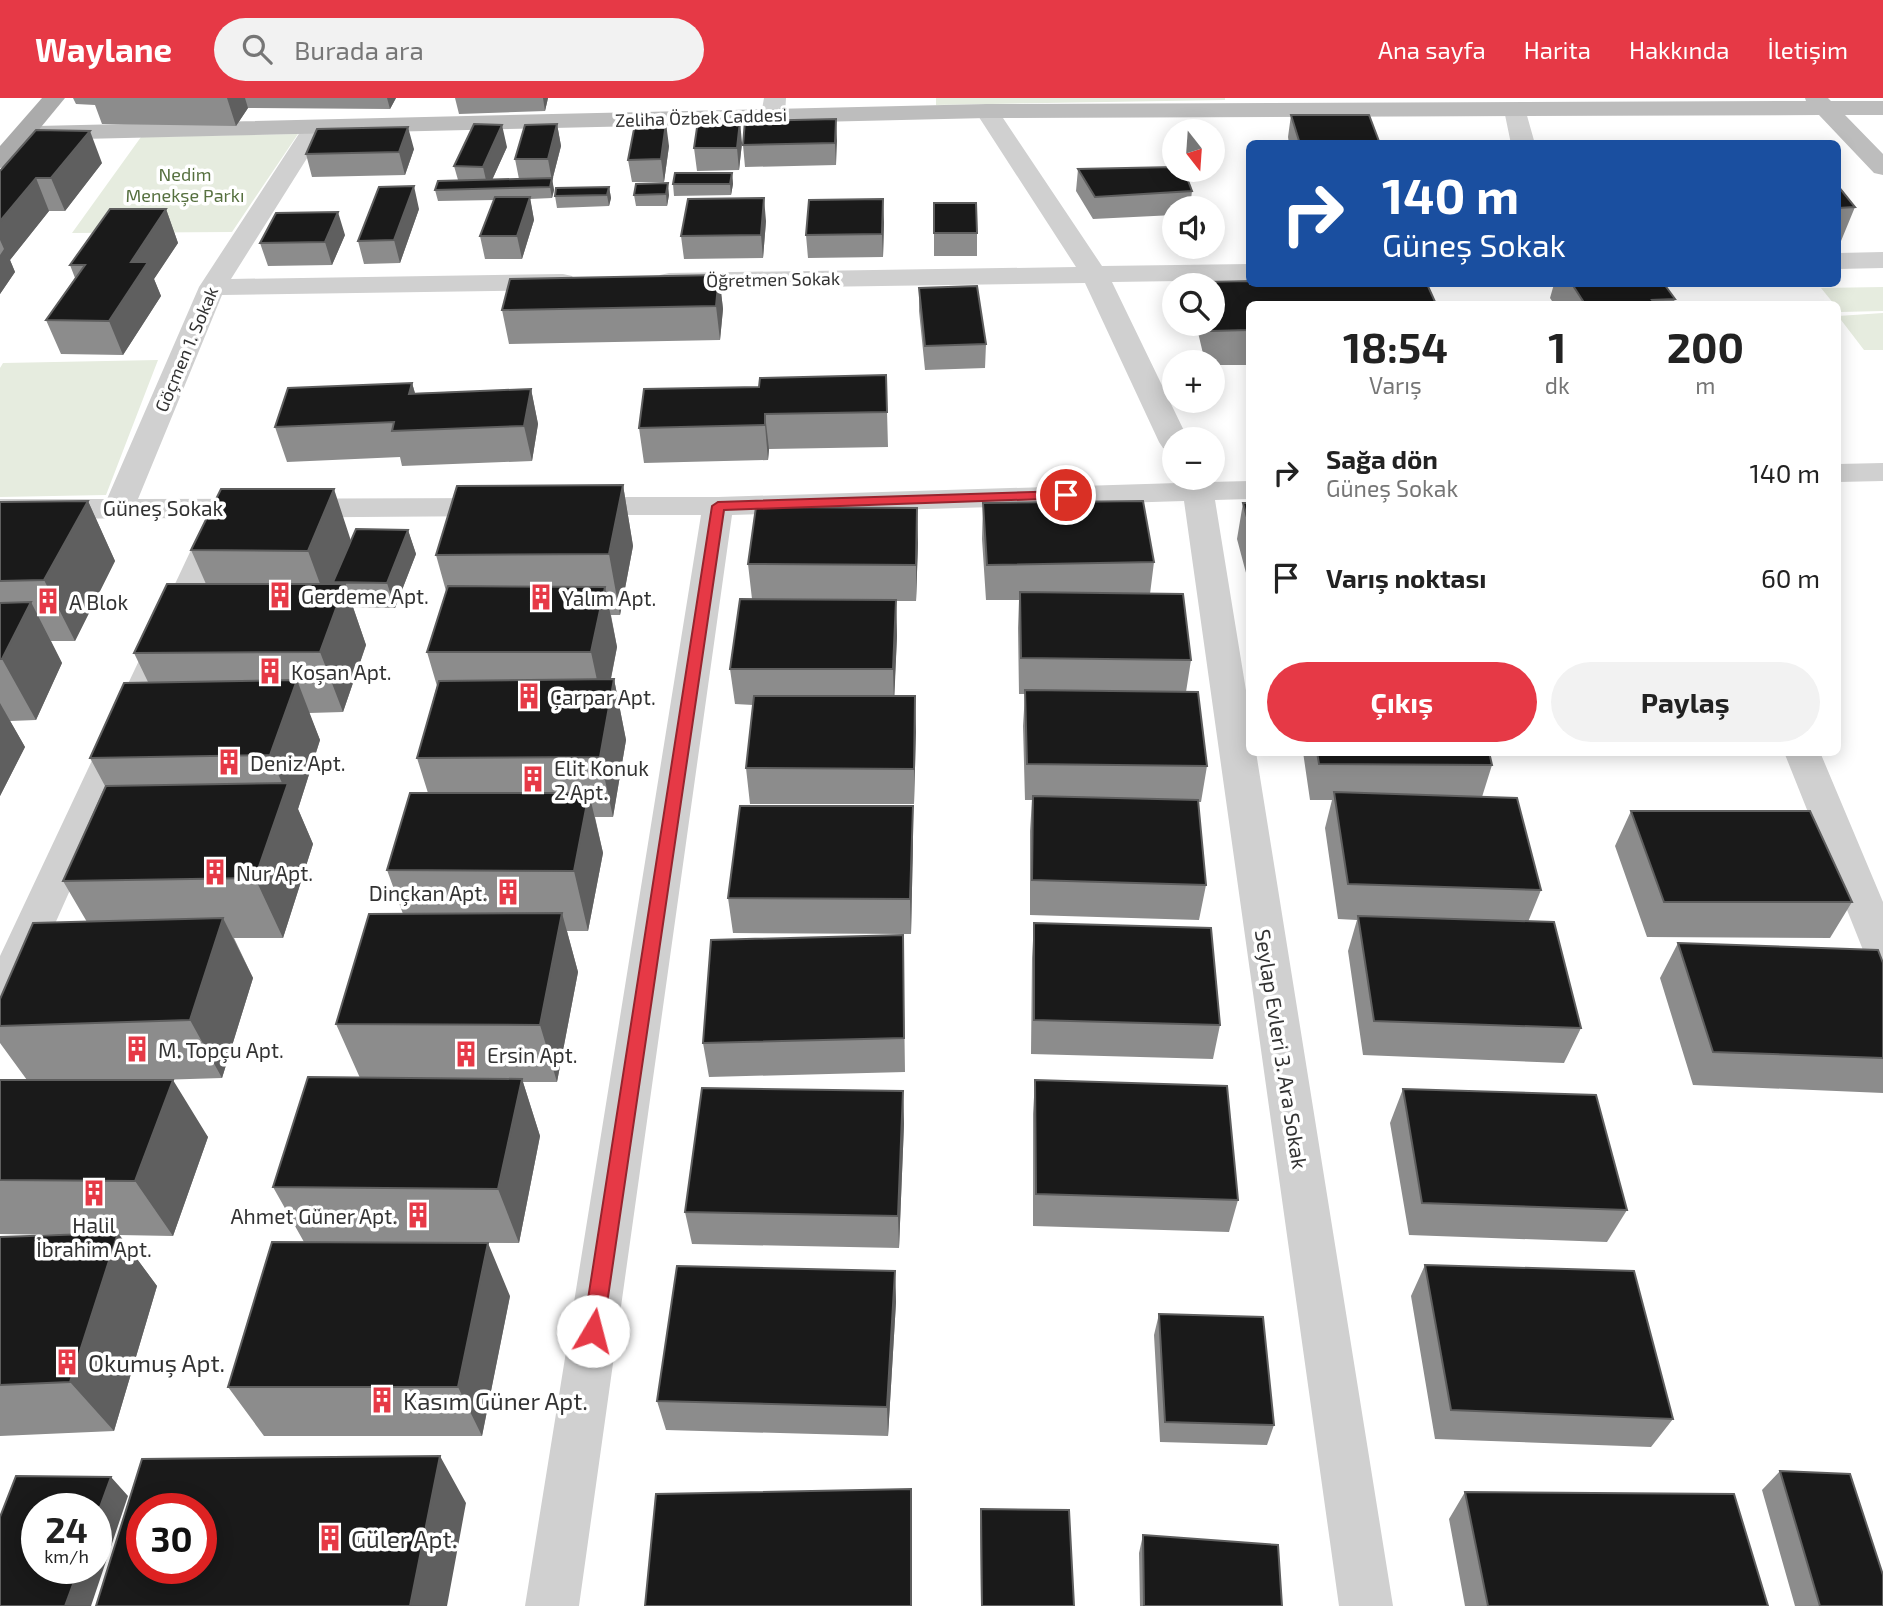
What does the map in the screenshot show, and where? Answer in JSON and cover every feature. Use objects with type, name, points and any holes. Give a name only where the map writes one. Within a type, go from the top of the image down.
[{"type":"main road","points":[[0,161],[54,98]]},
{"type":"main road","points":[[0,125],[24,133]]},
{"type":"street","name":"Zeliha Özbek Caddesi","points":[[24,133],[314,128],[774,107],[987,111],[1516,110],[1820,103],[1883,108]]},
{"type":"street","points":[[1820,103],[1883,168]]},
{"type":"street","points":[[1516,110],[1521,140]]},
{"type":"street","points":[[987,111],[1095,275],[1167,427]]},
{"type":"street","name":"Göçmen 1. Sokak","points":[[119,508],[212,287],[314,128]]},
{"type":"street","points":[[1841,261],[1883,260]]},
{"type":"street","name":"Öğretmen Sokak","points":[[640,281],[1246,272]]},
{"type":"street","points":[[212,287],[584,282]]},
{"type":"street","points":[[1841,473],[1883,472]]},
{"type":"street","name":"Güneş Sokak","points":[[0,509],[718,506],[1162,486]]},
{"type":"street","name":"Güneş Sokak","points":[[1225,487],[1246,490]]},
{"type":"street","name":"Seylap Evleri 3. Ara Sokak","points":[[1196,490],[1366,1606]]},
{"type":"street","points":[[552,1606],[718,506]]},
{"type":"street","points":[[0,1000],[226,507]]},
{"type":"street","points":[[1804,756],[1883,950]]},
{"type":"green space","points":[[936,98],[1225,98],[1225,100],[936,105]]},
{"type":"green space","name":"Nedim Menekşe Parkı","points":[[298,134],[232,232],[72,233],[141,137]]},
{"type":"green space","points":[[1883,287],[1883,311],[1841,312],[1841,301],[1832,301],[1821,288]]},
{"type":"green space","points":[[1883,313],[1883,350],[1864,350],[1841,320],[1841,316]]},
{"type":"green space","points":[[158,360],[106,495],[0,497],[0,368],[3,363]]},
{"type":"building","points":[[1291,115],[1369,115],[1378,140],[1299,140]]},
{"type":"building","points":[[836,119],[835,143],[743,145],[745,121]]},
{"type":"building","points":[[698,121],[740,121],[737,148],[694,148]]},
{"type":"building","points":[[666,123],[661,159],[628,160],[635,124]]},
{"type":"building","points":[[474,124],[502,125],[483,167],[454,166]]},
{"type":"building","points":[[557,124],[548,159],[515,159],[525,125]]},
{"type":"building","points":[[408,127],[399,152],[306,154],[317,129]]},
{"type":"building","points":[[36,130],[90,131],[51,178],[36,178],[0,221],[0,171]]},
{"type":"building","points":[[1162,167],[1162,182],[1189,182],[1192,191],[1095,197],[1078,169]]},
{"type":"building","points":[[675,173],[732,173],[730,184],[673,184]]},
{"type":"building","points":[[552,178],[550,187],[435,190],[438,181]]},
{"type":"building","points":[[668,183],[666,194],[634,195],[636,184]]},
{"type":"building","points":[[414,186],[394,240],[358,241],[379,187]]},
{"type":"building","points":[[609,187],[607,195],[555,196],[556,188]]},
{"type":"building","points":[[1841,190],[1855,207],[1841,208]]},
{"type":"building","points":[[495,197],[530,197],[517,236],[480,236]]},
{"type":"building","points":[[764,198],[761,235],[681,236],[688,199]]},
{"type":"building","points":[[883,199],[882,234],[806,235],[809,200]]},
{"type":"building","points":[[934,203],[976,203],[977,233],[934,233]]},
{"type":"building","points":[[110,209],[166,209],[131,262],[148,262],[109,321],[46,320],[85,265],[70,265]]},
{"type":"building","points":[[338,212],[325,242],[260,243],[276,213]]},
{"type":"building","points":[[719,275],[716,306],[502,310],[510,279]]},
{"type":"building","points":[[1225,281],[1246,281],[1246,287],[1428,287],[1435,301],[1246,301],[1246,330],[1225,331]]},
{"type":"building","points":[[977,286],[986,344],[925,346],[919,288]]},
{"type":"building","points":[[1574,287],[1666,287],[1675,299],[1653,301],[1583,301]]},
{"type":"building","points":[[886,375],[887,412],[765,414],[765,425],[639,428],[644,389],[759,387],[760,378]]},
{"type":"building","points":[[412,383],[409,394],[531,389],[524,426],[392,431],[394,422],[275,427],[288,388]]},
{"type":"building","points":[[623,485],[609,554],[436,555],[457,486]]},
{"type":"building","points":[[221,489],[334,489],[308,551],[191,550]]},
{"type":"building","points":[[88,501],[44,580],[0,581],[0,502]]},
{"type":"building","points":[[1143,501],[1154,562],[987,565],[983,503]]},
{"type":"building","points":[[756,507],[917,508],[916,565],[748,564]]},
{"type":"building","points":[[356,529],[408,530],[387,583],[333,582]]},
{"type":"building","points":[[167,584],[345,584],[320,652],[134,653]]},
{"type":"building","points":[[448,586],[605,587],[591,652],[427,652]]},
{"type":"building","points":[[1020,592],[1183,594],[1191,660],[1021,658]]},
{"type":"building","points":[[740,599],[896,600],[893,669],[730,669]]},
{"type":"building","points":[[31,602],[2,659],[0,659],[0,603]]},
{"type":"building","points":[[614,679],[600,757],[417,758],[439,681]]},
{"type":"building","points":[[297,680],[270,755],[90,758],[124,683]]},
{"type":"building","points":[[1025,690],[1198,692],[1207,766],[1027,764]]},
{"type":"building","points":[[754,696],[915,696],[914,769],[746,768]]},
{"type":"building","points":[[1318,756],[1490,756],[1492,765],[1319,764]]},
{"type":"building","points":[[288,783],[255,878],[63,881],[106,786]]},
{"type":"building","points":[[1334,792],[1517,798],[1541,890],[1348,884]]},
{"type":"building","points":[[410,793],[589,793],[574,871],[387,870]]},
{"type":"building","points":[[1033,796],[1198,800],[1206,885],[1032,880]]},
{"type":"building","points":[[740,806],[913,806],[910,899],[728,898]]},
{"type":"building","points":[[1631,811],[1810,811],[1852,902],[1664,902]]},
{"type":"building","points":[[562,913],[540,1025],[336,1024],[369,914]]},
{"type":"building","points":[[1358,916],[1554,922],[1581,1028],[1374,1021]]},
{"type":"building","points":[[223,918],[190,1020],[0,1026],[0,999],[33,923]]},
{"type":"building","points":[[1034,923],[1211,928],[1220,1025],[1034,1020]]},
{"type":"building","points":[[903,935],[904,1038],[703,1043],[711,940]]},
{"type":"building","points":[[1678,943],[1878,950],[1883,963],[1883,1058],[1713,1052]]},
{"type":"building","points":[[308,1077],[522,1079],[498,1189],[273,1187]]},
{"type":"building","points":[[0,1080],[173,1080],[135,1181],[0,1180]]},
{"type":"building","points":[[1035,1080],[1227,1086],[1238,1200],[1036,1194]]},
{"type":"building","points":[[702,1088],[903,1091],[898,1216],[685,1212]]},
{"type":"building","points":[[1403,1089],[1596,1095],[1627,1210],[1422,1203]]},
{"type":"building","points":[[118,1233],[70,1382],[0,1385],[0,1237]]},
{"type":"building","points":[[272,1242],[488,1243],[458,1387],[228,1387]]},
{"type":"building","points":[[1425,1265],[1634,1271],[1673,1419],[1451,1410]]},
{"type":"building","points":[[677,1266],[895,1271],[887,1407],[657,1401]]},
{"type":"building","points":[[1159,1314],[1263,1317],[1274,1425],[1165,1422]]},
{"type":"building","points":[[440,1456],[410,1606],[96,1606],[103,1584],[112,1584],[112,1555],[126,1510],[126,1584],[217,1584],[217,1493],[131,1493],[142,1459]]},
{"type":"building","points":[[1780,1471],[1850,1474],[1883,1575],[1883,1606],[1820,1606]]},
{"type":"building","points":[[16,1476],[111,1477],[105,1493],[21,1493],[21,1584],[73,1584],[65,1606],[0,1606],[0,1517]]},
{"type":"building","points":[[911,1489],[911,1606],[645,1606],[656,1494]]},
{"type":"building","points":[[1465,1492],[1734,1494],[1768,1606],[1488,1606]]},
{"type":"building","points":[[981,1509],[1069,1510],[1074,1606],[982,1606]]},
{"type":"building","points":[[1143,1535],[1278,1545],[1282,1606],[1144,1606]]},
{"type":"place","name":"Gerdeme Apt.","points":[[280,595]]},
{"type":"place","name":"Yalım Apt.","points":[[541,597]]},
{"type":"place","name":"A Blok","points":[[48,601]]},
{"type":"place","name":"Koşan Apt.","points":[[270,671]]},
{"type":"place","name":"Çarpar Apt.","points":[[529,696]]},
{"type":"place","name":"Deniz Apt.","points":[[229,762]]},
{"type":"place","name":"Elit Konuk 2 Apt.","points":[[533,779]]},
{"type":"place","name":"Nur Apt.","points":[[215,872]]},
{"type":"place","name":"Dinçkan Apt.","points":[[508,892]]},
{"type":"place","name":"M. Topçu Apt.","points":[[137,1049]]},
{"type":"place","name":"Ersin Apt.","points":[[466,1054]]},
{"type":"place","name":"Halil İbrahim Apt.","points":[[94,1193]]},
{"type":"place","name":"Ahmet Güner Apt.","points":[[418,1215]]},
{"type":"place","name":"Okumuş Apt.","points":[[67,1362]]},
{"type":"place","name":"Kasım Güner Apt.","points":[[382,1400]]},
{"type":"place","name":"Güler Apt.","points":[[330,1538]]},
{"type":"route","points":[[593,1331],[718,506],[1066,495]]}]
